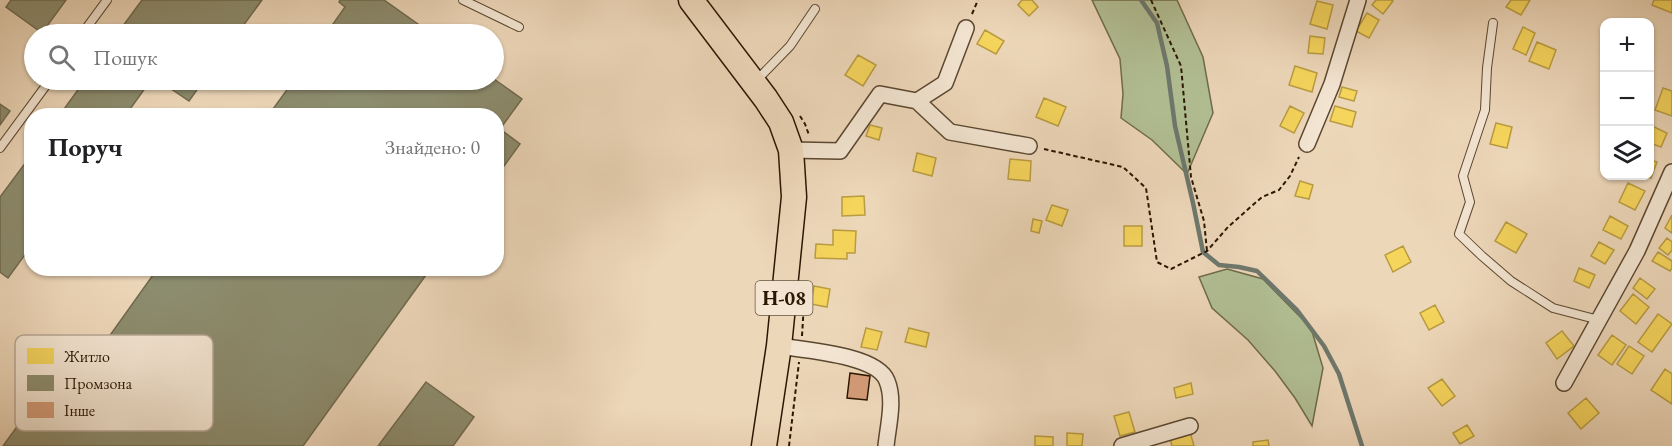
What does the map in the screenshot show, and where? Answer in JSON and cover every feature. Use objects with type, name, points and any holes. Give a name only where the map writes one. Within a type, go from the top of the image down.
[{"type":"main road","name":"Н-08","points":[[691,0],[781,122],[790,150],[794,196],[790,348],[764,446]]},
{"type":"street","points":[[1306,144],[1332,84],[1358,0]]},
{"type":"street","points":[[917,101],[945,83],[966,28]]},
{"type":"street","points":[[790,150],[840,151],[880,94],[917,101],[950,132],[1029,146]]},
{"type":"street","points":[[1564,383],[1637,251],[1671,177]]},
{"type":"street","points":[[790,348],[854,359],[869,363],[882,372],[887,380],[890,393],[886,446]]},
{"type":"street","points":[[1122,446],[1190,426]]},
{"type":"lane","points":[[89,24],[107,0]]},
{"type":"lane","points":[[463,0],[519,27]]},
{"type":"lane","points":[[754,83],[790,46],[815,9]]},
{"type":"lane","points":[[1493,23],[1487,68],[1485,110],[1463,176],[1470,202],[1459,234],[1511,281],[1553,308],[1599,320]]},
{"type":"lane","points":[[29,108],[43,90]]},
{"type":"lane","points":[[0,148],[24,115]]},
{"type":"path","points":[[1151,0],[1181,66],[1191,177],[1204,221],[1208,251]]},
{"type":"path","points":[[1029,146],[1123,167],[1146,188],[1157,262],[1171,269],[1208,251],[1228,227],[1262,197],[1279,190],[1290,176],[1306,144]]},
{"type":"path","points":[[789,446],[790,348]]},
{"type":"green space","points":[[1092,0],[1177,0],[1203,57],[1213,113],[1187,174],[1152,140],[1121,118],[1123,94],[1120,59]]},
{"type":"green space","points":[[1227,269],[1263,279],[1311,328],[1323,368],[1312,426],[1275,371],[1248,340],[1212,308],[1199,277]]},
{"type":"building: Житло","points":[[1022,0],[1032,0],[1038,7],[1029,16],[1018,5]]},
{"type":"building: Житло","points":[[1376,0],[1393,1],[1383,14],[1372,5]]},
{"type":"building: Житло","points":[[1511,0],[1530,0],[1521,15],[1506,7]]},
{"type":"building: Житло","points":[[1654,0],[1672,0],[1672,13],[1652,5]]},
{"type":"building: Житло","points":[[1317,1],[1333,5],[1327,29],[1310,24]]},
{"type":"building: Житло","points":[[1367,13],[1379,20],[1369,38],[1356,31]]},
{"type":"building: Житло","points":[[1523,27],[1535,33],[1526,55],[1513,49]]},
{"type":"building: Житло","points":[[985,30],[1004,41],[996,54],[977,44]]},
{"type":"building: Житло","points":[[1310,36],[1325,38],[1323,54],[1308,53]]},
{"type":"building: Житло","points":[[1537,42],[1556,50],[1549,69],[1529,61]]},
{"type":"building: Житло","points":[[858,55],[876,65],[863,86],[845,75]]},
{"type":"building: Житло","points":[[1295,66],[1317,73],[1312,92],[1289,85]]},
{"type":"building: Житло","points":[[1342,87],[1357,91],[1354,101],[1339,97]]},
{"type":"building: Житло","points":[[1663,88],[1672,91],[1672,116],[1655,110]]},
{"type":"building: Житло","points":[[1044,98],[1066,107],[1058,126],[1036,117]]},
{"type":"building: Житло","points":[[1290,106],[1304,113],[1294,133],[1280,126]]},
{"type":"building: Житло","points":[[1335,106],[1356,112],[1352,127],[1330,121]]},
{"type":"building: Житло","points":[[1496,123],[1512,127],[1507,148],[1490,144]]},
{"type":"building: Житло","points":[[870,125],[882,128],[879,140],[866,136]]},
{"type":"building: Житло","points":[[1654,127],[1667,133],[1661,147],[1654,144]]},
{"type":"building: Житло","points":[[917,153],[936,158],[932,176],[913,171]]},
{"type":"building: Житло","points":[[1010,159],[1031,161],[1030,181],[1008,179]]},
{"type":"building: Житло","points":[[1300,181],[1313,185],[1309,199],[1295,196]]},
{"type":"building: Житло","points":[[1628,183],[1645,191],[1635,210],[1619,202]]},
{"type":"building: Житло","points":[[864,196],[865,215],[842,216],[842,197]]},
{"type":"building: Житло","points":[[1052,205],[1068,210],[1062,226],[1046,220]]},
{"type":"building: Житло","points":[[1672,215],[1672,233],[1665,228]]},
{"type":"building: Житло","points":[[1610,216],[1628,226],[1621,239],[1603,230]]},
{"type":"building: Житло","points":[[1033,219],[1042,221],[1039,233],[1031,231]]},
{"type":"building: Житло","points":[[1506,222],[1527,234],[1516,253],[1495,241]]},
{"type":"building: Житло","points":[[1124,226],[1142,226],[1142,246],[1124,246]]},
{"type":"building: Житло","points":[[833,230],[856,231],[855,253],[847,253],[847,259],[815,258],[816,244],[833,245]]},
{"type":"building: Житло","points":[[1667,238],[1672,242],[1672,250],[1668,255],[1659,248]]},
{"type":"building: Житло","points":[[1599,242],[1614,250],[1605,264],[1591,256]]},
{"type":"building: Житло","points":[[1403,246],[1411,262],[1393,272],[1385,255]]},
{"type":"building: Житло","points":[[1658,252],[1672,261],[1670,271],[1652,261]]},
{"type":"building: Житло","points":[[1579,268],[1595,275],[1589,288],[1574,281]]},
{"type":"building: Житло","points":[[1640,278],[1655,289],[1647,299],[1633,288]]},
{"type":"building: Житло","points":[[814,286],[830,289],[827,307],[811,304]]},
{"type":"building: Житло","points":[[1633,294],[1649,307],[1636,324],[1620,311]]},
{"type":"building: Житло","points":[[1435,305],[1444,322],[1429,330],[1420,313]]},
{"type":"building: Житло","points":[[1658,314],[1672,324],[1652,352],[1638,342]]},
{"type":"building: Житло","points":[[866,328],[882,332],[877,350],[861,347]]},
{"type":"building: Житло","points":[[909,328],[929,333],[926,347],[905,342]]},
{"type":"building: Житло","points":[[1562,331],[1574,346],[1557,359],[1546,343]]},
{"type":"building: Житло","points":[[1612,335],[1626,345],[1612,365],[1598,355]]},
{"type":"building: Житло","points":[[1629,346],[1644,356],[1632,374],[1617,364]]},
{"type":"building: Житло","points":[[1665,369],[1672,374],[1672,404],[1651,390]]},
{"type":"building: Житло","points":[[1442,379],[1455,396],[1442,406],[1428,388]]},
{"type":"building: Житло","points":[[1191,383],[1193,394],[1176,398],[1174,388]]},
{"type":"building: Житло","points":[[1586,398],[1599,413],[1581,429],[1568,413]]},
{"type":"building: Житло","points":[[1129,412],[1135,432],[1120,436],[1114,416]]},
{"type":"building: Житло","points":[[1467,425],[1474,436],[1460,444],[1453,433]]},
{"type":"building: Житло","points":[[1190,432],[1194,446],[1172,446],[1170,438]]},
{"type":"building: Житло","points":[[1067,433],[1083,434],[1082,446],[1067,446]]},
{"type":"building: Житло","points":[[1035,436],[1053,437],[1053,446],[1035,446]]},
{"type":"building: Житло","points":[[1268,440],[1269,446],[1253,446],[1253,442]]},
{"type":"building: Промзона","points":[[11,0],[66,0],[49,24],[30,24],[6,7]]},
{"type":"building: Промзона","points":[[142,0],[262,0],[244,24],[124,24]]},
{"type":"building: Промзона","points":[[340,0],[384,0],[418,24],[333,24],[345,7],[339,2]]},
{"type":"building: Промзона","points":[[504,86],[522,99],[504,124],[504,108],[274,108],[287,90],[504,90]]},
{"type":"building: Промзона","points":[[78,90],[144,90],[131,108],[65,108]]},
{"type":"building: Промзона","points":[[173,90],[197,90],[189,101]]},
{"type":"building: Промзона","points":[[0,104],[10,111],[0,125]]},
{"type":"building: Промзона","points":[[504,132],[520,144],[504,166]]},
{"type":"building: Промзона","points":[[24,165],[24,256],[8,278],[0,272],[0,197]]},
{"type":"building: Промзона","points":[[152,276],[425,276],[303,446],[3,446],[15,429],[213,431],[213,335],[110,335]]},
{"type":"building: Промзона","points":[[426,382],[474,417],[453,446],[378,446]]},
{"type":"building: Інше","points":[[850,373],[870,376],[867,400],[847,398]]},
{"type":"waterway","points":[[1141,0],[1157,23],[1167,66],[1175,126],[1203,252],[1219,265],[1257,271],[1297,310],[1324,346],[1339,374],[1362,446]]}]
